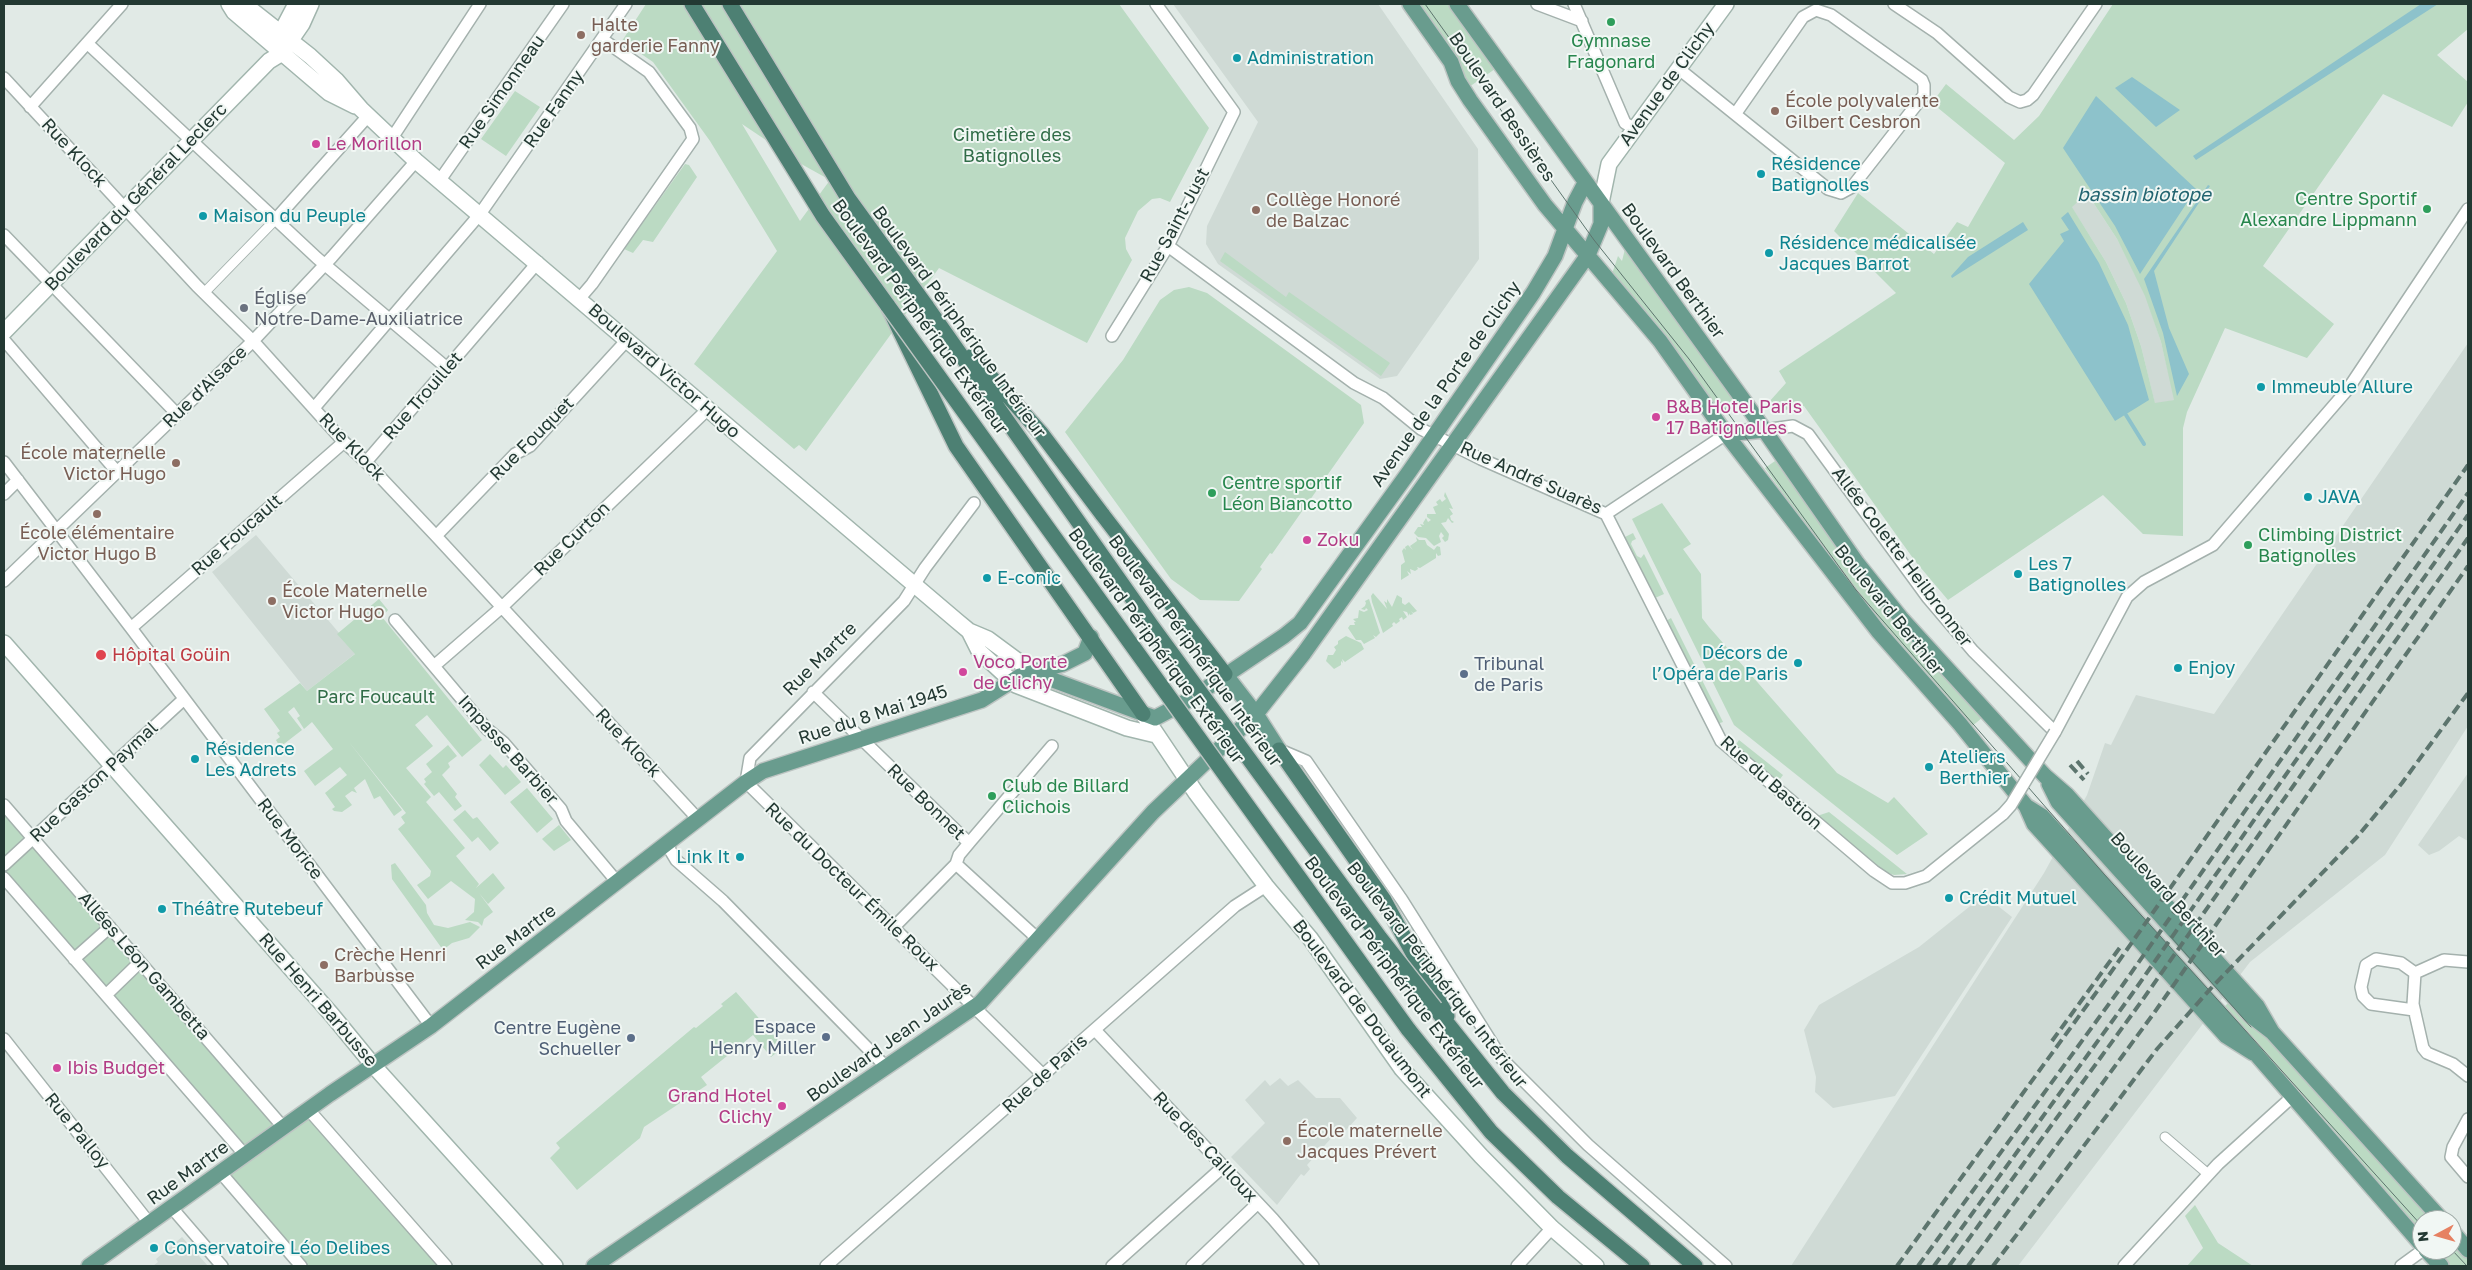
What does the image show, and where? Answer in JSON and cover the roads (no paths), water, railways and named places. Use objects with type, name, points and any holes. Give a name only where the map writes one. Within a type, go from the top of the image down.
[{"type":"highway","name":"Boulevard Périphérique Extérieur","points":[[692,4],[823,216],[1408,1029],[1491,1132],[1558,1197],[1642,1266]]},
{"type":"highway","name":"Boulevard Périphérique Intérieur","points":[[730,4],[848,198],[1151,625],[1380,938],[1503,1093],[1567,1156],[1695,1266]]},
{"type":"highway","points":[[888,306],[956,446],[1143,714]]},
{"type":"highway","points":[[927,307],[1041,433],[1225,674]]},
{"type":"highway","points":[[1280,750],[1384,900],[1461,1042]]},
{"type":"main road","name":"Boulevard Victor Hugo","points":[[230,4],[234,12],[329,93],[365,113]]},
{"type":"main road","name":"Boulevard Victor Hugo","points":[[244,4],[287,36],[336,80],[365,113],[416,161],[538,262],[626,340],[913,584],[969,631],[988,639],[1034,673]]},
{"type":"main road","name":"Boulevard du Général Leclerc","points":[[4,332],[269,61],[287,36],[296,4]]},
{"type":"main road","name":"Boulevard du Général Leclerc","points":[[287,36],[302,24],[311,4]]},
{"type":"main road","name":"Boulevard Bessières","points":[[1410,4],[1450,62],[1458,81],[1470,100],[1545,205],[1565,229]]},
{"type":"main road","name":"Boulevard Bessières","points":[[1457,4],[1585,183]]},
{"type":"main road","name":"Avenue de Clichy","points":[[1585,183],[1600,169],[1609,164],[1726,4]]},
{"type":"main road","name":"Avenue de Clichy","points":[[1601,203],[1609,164]]},
{"type":"main road","name":"Avenue de la Porte de Clichy","points":[[1143,714],[1155,718],[1161,716],[1284,636],[1300,623],[1533,293],[1554,256],[1585,183]]},
{"type":"main road","name":"Boulevard Berthier","points":[[1585,183],[1764,430],[1857,563],[1901,618],[2045,776],[2058,802],[2250,1014],[2272,1032],[2433,1210]]},
{"type":"main road","points":[[1187,780],[1256,714],[1304,653],[1588,255],[1601,224],[1601,203]]},
{"type":"main road","name":"Boulevard Berthier","points":[[1565,229],[1660,341],[1726,434],[1878,632],[1960,724],[2026,806],[2042,816],[2235,1030],[2253,1053],[2412,1234]]},
{"type":"main road","points":[[1726,434],[1764,430]]},
{"type":"main road","name":"Boulevard Victor Hugo","points":[[969,631],[979,650],[1011,682]]},
{"type":"main road","name":"Rue du 8 Mai 1945","points":[[746,782],[763,771],[982,700],[1020,676],[1063,664],[1085,653],[1091,638]]},
{"type":"main road","name":"Rue Henri Barbusse","points":[[4,643],[332,1014],[373,1065],[555,1266]]},
{"type":"main road","points":[[1034,673],[1143,714]]},
{"type":"main road","points":[[1225,674],[1256,714],[1280,750]]},
{"type":"main road","points":[[1011,682],[1029,691],[1127,728],[1156,735]]},
{"type":"main road","name":"Boulevard de Douaumont","points":[[1143,714],[1187,780],[1266,886],[1310,938],[1402,1069],[1481,1156],[1552,1228],[1596,1266]]},
{"type":"main road","name":"Boulevard Jean Jaurès","points":[[594,1266],[887,1068],[975,1006],[1153,812],[1187,780]]},
{"type":"main road","name":"Rue Martre","points":[[89,1266],[308,1109],[431,1026],[746,782]]},
{"type":"street","points":[[30,107],[122,4]]},
{"type":"street","points":[[392,138],[480,4]]},
{"type":"street","name":"Rue Simonneau","points":[[440,180],[563,4]]},
{"type":"street","name":"Rue Fanny","points":[[314,408],[480,214],[626,4]]},
{"type":"street","name":"Rue Saint-Just","points":[[1112,336],[1168,246],[1234,112],[1156,4]]},
{"type":"street","points":[[1537,4],[1582,22]]},
{"type":"street","points":[[1574,4],[1625,123],[1635,129]]},
{"type":"street","points":[[1894,4],[1937,33],[2009,97],[2020,102],[2027,100],[2033,94],[2096,4]]},
{"type":"street","points":[[1679,69],[1828,189],[1841,193],[1852,187],[1924,95],[1924,85],[1922,80],[1831,15],[1816,10],[1803,17],[1736,113]]},
{"type":"street","points":[[580,298],[592,284],[693,139],[690,128],[649,72],[602,39]]},
{"type":"street","points":[[87,43],[275,220],[389,322],[447,368]]},
{"type":"street","name":"Rue Klock","points":[[4,78],[253,341],[344,442],[366,462],[436,536],[698,819]]},
{"type":"street","points":[[205,292],[275,220],[365,113]]},
{"type":"street","name":"Rue d'Alsace","points":[[4,581],[118,473],[176,413],[253,341],[325,264],[416,161]]},
{"type":"street","name":"Rue du Bastion","points":[[1606,514],[1706,715],[1721,741],[1874,871],[1892,883],[1905,883],[1926,876],[2002,815],[2016,797],[2055,732],[2127,597],[2144,582],[2213,546],[2348,389],[2468,209]]},
{"type":"street","points":[[4,235],[176,413]]},
{"type":"street","name":"Rue André Suarès","points":[[1168,246],[1354,383],[1383,398],[1420,429],[1453,443],[1481,459],[1606,514],[1726,434]]},
{"type":"street","name":"Rue Trouillet","points":[[366,462],[538,262]]},
{"type":"street","points":[[4,340],[118,473]]},
{"type":"street","name":"Rue Fouquet","points":[[436,536],[515,454],[530,446],[626,340]]},
{"type":"street","name":"Rue Curton","points":[[434,666],[502,607],[708,409]]},
{"type":"street","name":"Allée Colette Heilbronner","points":[[1764,430],[1792,426],[1808,434],[1928,598],[1972,651],[2055,732]]},
{"type":"street","name":"Rue Foucault","points":[[131,628],[344,442]]},
{"type":"street","name":"Rue Morice","points":[[4,462],[431,1026]]},
{"type":"street","points":[[4,494],[18,480]]},
{"type":"street","name":"Rue Martre","points":[[746,782],[750,758],[813,692],[904,602],[913,584],[974,503]]},
{"type":"street","name":"Impasse Barbier","points":[[395,620],[487,729],[504,743],[561,809],[566,821],[618,883]]},
{"type":"street","name":"Rue Bonnet","points":[[813,692],[969,843]]},
{"type":"street","name":"Rue Gaston Paymal","points":[[4,866],[184,699]]},
{"type":"street","name":"Rue Bonnet","points":[[894,927],[956,864],[959,855],[1052,746]]},
{"type":"street","points":[[1280,750],[1306,761],[1402,900],[1502,1059],[1588,1145],[1726,1266]]},
{"type":"street","name":"Rue du Docteur Émile Roux","points":[[746,782],[1044,1076]]},
{"type":"street","name":"Allées Léon Gambetta","points":[[4,805],[283,1127]]},
{"type":"street","points":[[667,845],[676,860],[722,901],[887,1068]]},
{"type":"street","points":[[956,864],[1038,939]]},
{"type":"street","points":[[4,878],[245,1155]]},
{"type":"street","name":"Rue de Paris","points":[[826,1266],[1235,906],[1266,886]]},
{"type":"street","points":[[74,959],[110,927]]},
{"type":"street","points":[[2414,1010],[2371,1004],[2363,996],[2361,987],[2366,965],[2376,959],[2401,962],[2414,973],[2414,1010],[2421,1042],[2427,1053],[2453,1064],[2468,1076]]},
{"type":"street","points":[[2414,973],[2444,960],[2468,962]]},
{"type":"street","points":[[106,995],[140,962]]},
{"type":"street","name":"Rue des Cailloux","points":[[1094,1030],[1224,1166],[1313,1266]]},
{"type":"street","name":"Rue Palloy","points":[[4,1039],[150,1224]]},
{"type":"street","points":[[2124,1266],[2208,1174],[2292,1097]]},
{"type":"street","points":[[308,1109],[446,1266]]},
{"type":"street","points":[[2468,1119],[2453,1147],[2451,1157],[2468,1177]]},
{"type":"street","points":[[2165,1137],[2208,1174]]},
{"type":"street","points":[[1112,1266],[1224,1166]]},
{"type":"street","points":[[221,1173],[301,1266]]},
{"type":"street","points":[[1192,1266],[1258,1203]]},
{"type":"street","points":[[172,1208],[222,1266]]},
{"type":"street","points":[[1517,1266],[1552,1228]]},
{"type":"street","points":[[2401,1266],[2412,1258]]},
{"type":"water","points":[[2421,4],[2438,4],[2196,160],[2193,156]]},
{"type":"water","points":[[2132,77],[2180,110],[2156,127],[2115,88]]},
{"type":"water","name":"bassin biotope","points":[[2096,96],[2196,189],[2140,274],[2115,226],[2063,148]]},
{"type":"water","name":"bassin biotope","points":[[2208,185],[2210,186],[2154,271],[2169,328],[2189,374],[2177,396],[2163,333],[2144,279]]},
{"type":"water","points":[[2068,212],[2099,263],[2128,325],[2149,400],[2115,421],[2029,284],[2064,241],[2060,234],[2069,230],[2061,218]]},
{"type":"water","points":[[2023,222],[2028,230],[1952,278],[1951,276],[1968,257]]},
{"type":"waterway","points":[[2126,415],[2144,444]]},
{"type":"tram line","points":[[1425,4],[1594,240],[1689,359],[1856,590],[2104,874],[2412,1215]]},
{"type":"tram line","points":[[2170,936],[2251,1027]]},
{"type":"tram line","points":[[2461,1260],[2467,1266]]},
{"type":"railway","points":[[1897,1266],[2109,975],[2468,465]]},
{"type":"railway","points":[[1918,1266],[2122,986],[2468,493]]},
{"type":"railway","points":[[1934,1266],[2132,994],[2468,515]]},
{"type":"railway","points":[[1949,1266],[2141,1002],[2468,538]]},
{"type":"railway","points":[[1968,1266],[2154,1013],[2468,566]]},
{"type":"railway","points":[[1993,1266],[2157,1049],[2213,986],[2357,837],[2402,783],[2468,693]]},
{"type":"railway","points":[[2077,761],[2088,774]]},
{"type":"railway","points":[[2070,765],[2084,780]]},
{"type":"railway","points":[[2052,1041],[2121,946]]},
{"type":"place","name":"Gymnase Fragonard","points":[[1611,22]]},
{"type":"place","name":"Halte garderie Fanny","points":[[581,35]]},
{"type":"place","name":"Administration","points":[[1237,58]]},
{"type":"place","name":"École polyvalente Gilbert Cesbron","points":[[1775,111]]},
{"type":"place","name":"Le Morillon","points":[[316,144]]},
{"type":"place","name":"Résidence Batignolles","points":[[1761,174]]},
{"type":"place","name":"Centre Sportif Alexandre Lippmann","points":[[2427,209]]},
{"type":"place","name":"Collège Honoré de Balzac","points":[[1256,210]]},
{"type":"place","name":"Maison du Peuple","points":[[203,216]]},
{"type":"place","name":"Résidence médicalisée Jacques Barrot","points":[[1769,253]]},
{"type":"place","name":"Église Notre-Dame-Auxiliatrice","points":[[244,308]]},
{"type":"place","name":"Immeuble Allure","points":[[2261,387]]},
{"type":"place","name":"B&B Hotel Paris 17 Batignolles","points":[[1656,417]]},
{"type":"place","name":"École maternelle Victor Hugo","points":[[176,463]]},
{"type":"place","name":"Centre sportif Léon Biancotto","points":[[1212,493]]},
{"type":"place","name":"JAVA","points":[[2308,497]]},
{"type":"place","name":"École élémentaire Victor Hugo B","points":[[97,514]]},
{"type":"place","name":"Zoku","points":[[1307,540]]},
{"type":"place","name":"Climbing District Batignolles","points":[[2248,545]]},
{"type":"place","name":"Les 7 Batignolles","points":[[2018,574]]},
{"type":"place","name":"E-conic","points":[[987,578]]},
{"type":"place","name":"École Maternelle Victor Hugo","points":[[272,601]]},
{"type":"place","name":"Hôpital Goüin","points":[[101,655]]},
{"type":"place","name":"Décors de l’Opéra de Paris","points":[[1798,663]]},
{"type":"place","name":"Enjoy","points":[[2178,668]]},
{"type":"place","name":"Voco Porte de Clichy","points":[[963,672]]},
{"type":"place","name":"Tribunal de Paris","points":[[1464,674]]},
{"type":"place","name":"Résidence Les Adrets","points":[[195,759]]},
{"type":"place","name":"Ateliers Berthier","points":[[1929,767]]},
{"type":"place","name":"Club de Billard Clichois","points":[[992,796]]},
{"type":"place","name":"Link It","points":[[740,857]]},
{"type":"place","name":"Crédit Mutuel","points":[[1949,898]]},
{"type":"place","name":"Théâtre Rutebeuf","points":[[162,909]]},
{"type":"place","name":"Crèche Henri Barbusse","points":[[324,965]]},
{"type":"place","name":"Espace Henry Miller","points":[[826,1037]]},
{"type":"place","name":"Centre Eugène Schueller","points":[[631,1038]]},
{"type":"place","name":"Ibis Budget","points":[[57,1068]]},
{"type":"place","name":"Grand Hotel Clichy","points":[[782,1106]]},
{"type":"place","name":"École maternelle Jacques Prévert","points":[[1287,1141]]},
{"type":"place","name":"Conservatoire Léo Delibes","points":[[154,1248]]},
{"type":"park label","name":"Cimetière des Batignolles","points":[[1012,145]]},
{"type":"park label","name":"Parc Foucault","points":[[376,697]]}]
